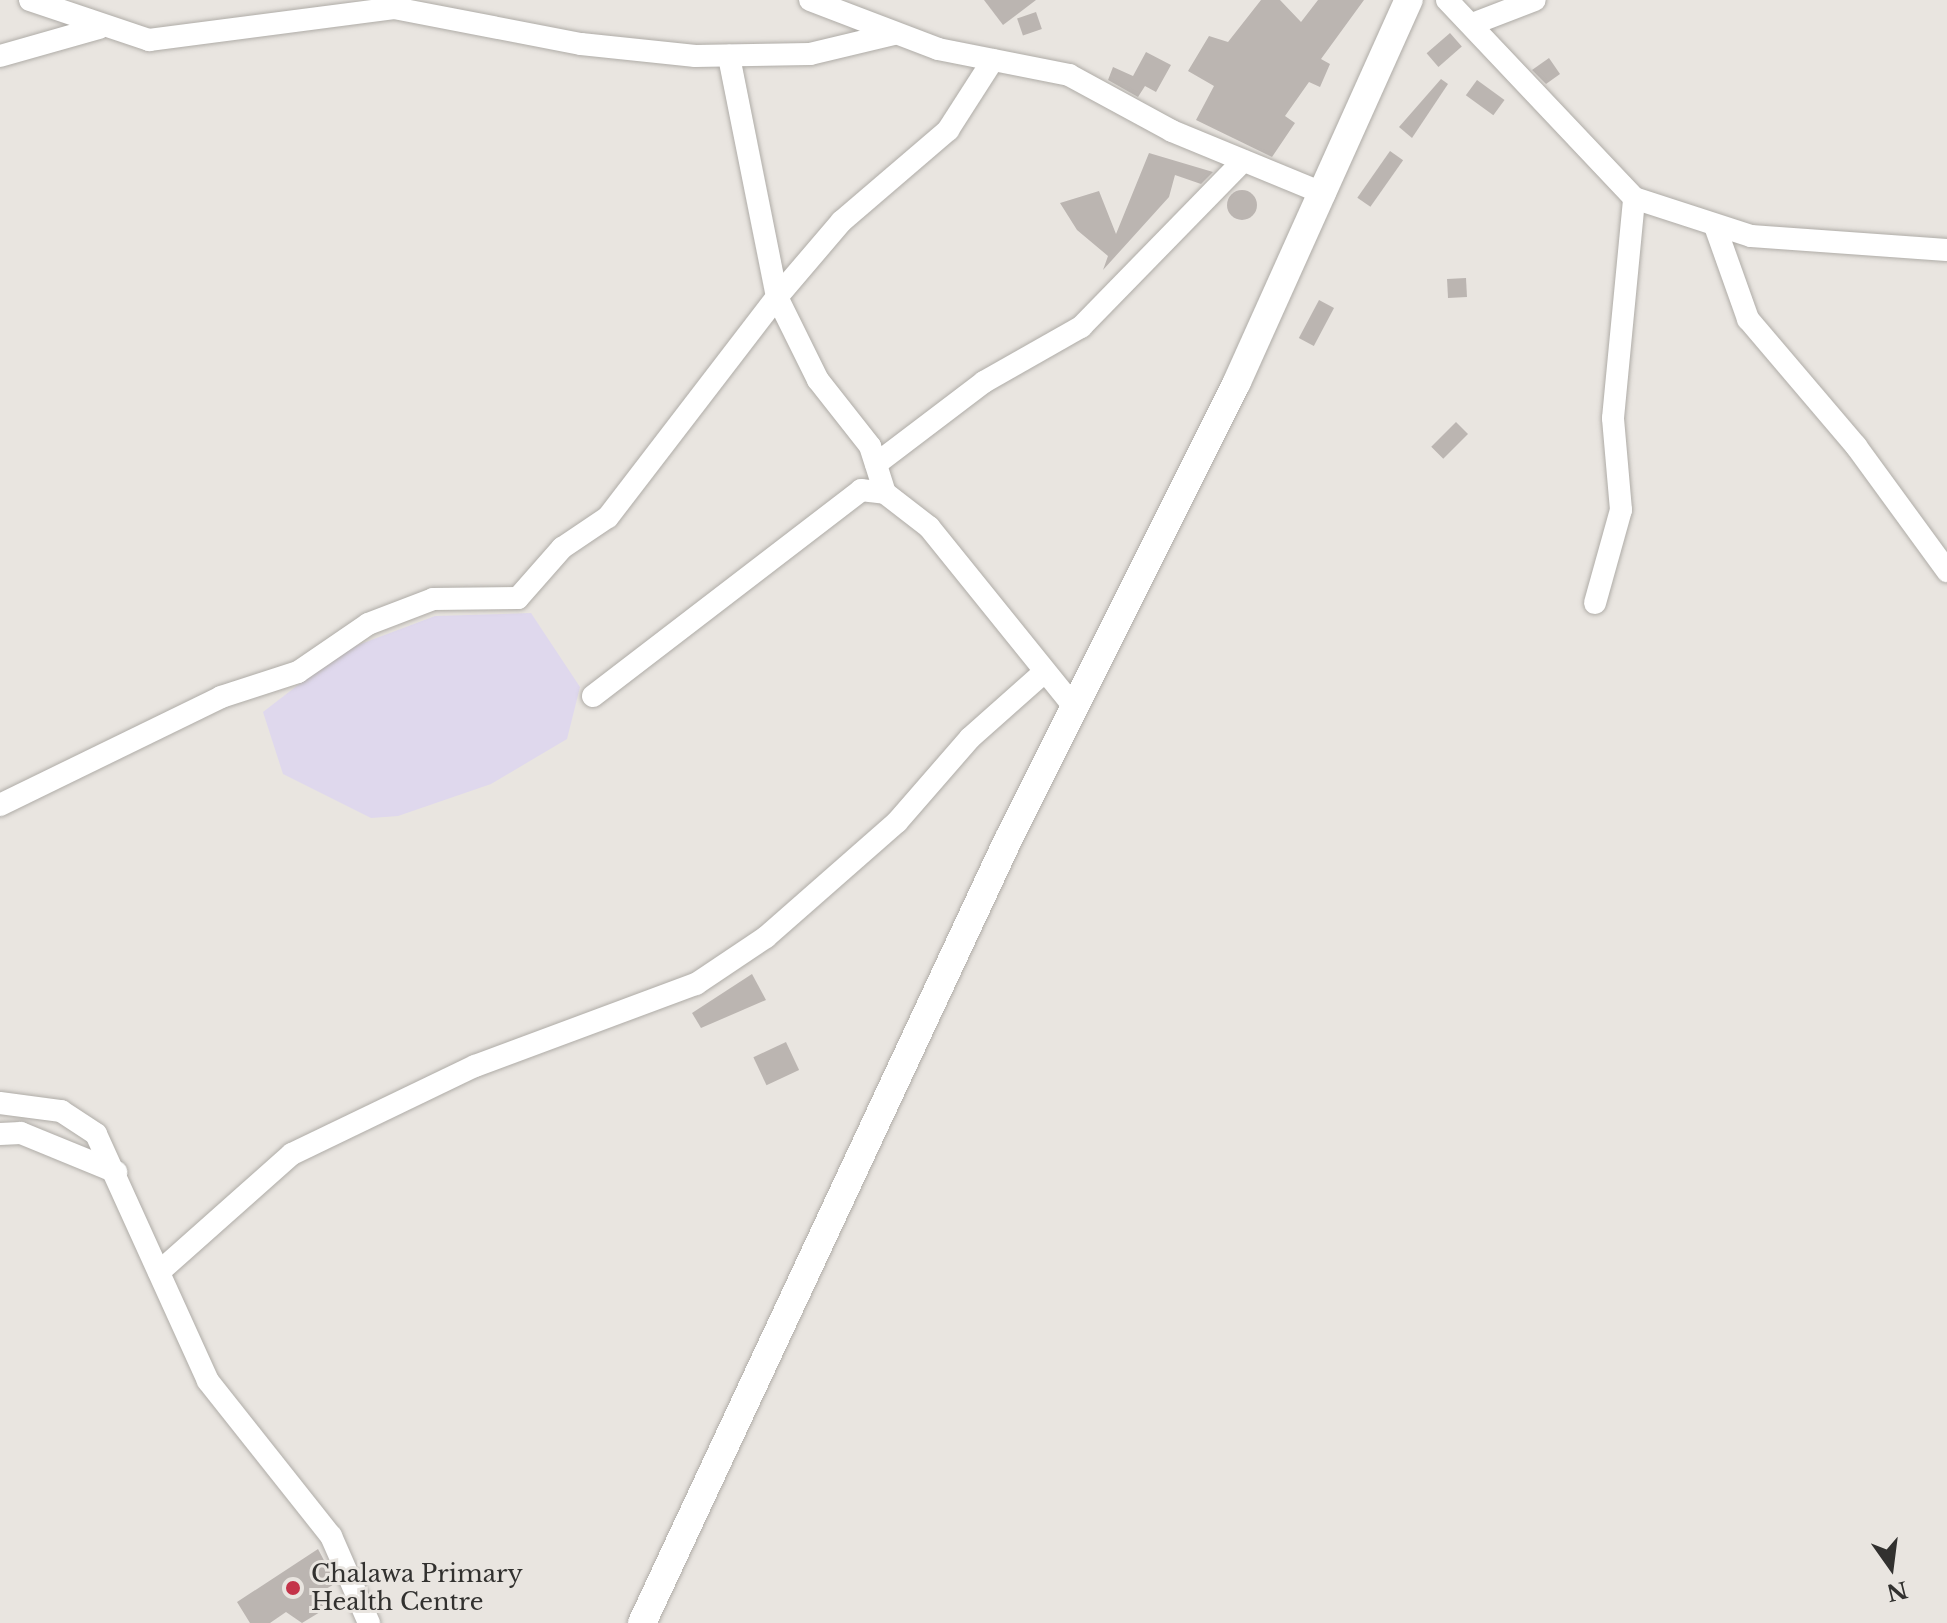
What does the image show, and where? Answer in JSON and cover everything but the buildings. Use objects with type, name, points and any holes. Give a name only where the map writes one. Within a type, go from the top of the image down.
[{"type":"main road","points":[[642,1623],[1074,707],[1325,194],[1409,0]]},
{"type":"street","points":[[30,0],[99,28],[163,39],[394,8],[581,44],[729,56],[810,54],[894,34]]},
{"type":"street","points":[[810,0],[894,34],[993,60],[1069,75],[1243,161],[1325,194]]},
{"type":"street","points":[[1447,0],[1475,23],[1551,117],[1634,198],[1716,229],[1947,250]]},
{"type":"street","points":[[1475,23],[1535,0]]},
{"type":"street","points":[[0,56],[99,28]]},
{"type":"street","points":[[729,56],[777,297],[818,380],[876,464],[885,493]]},
{"type":"street","points":[[0,805],[221,697],[298,672],[368,624],[433,599],[518,598],[562,548],[608,517],[777,297],[842,221],[948,130],[993,60]]},
{"type":"street","points":[[876,464],[984,382],[1081,327],[1243,161]]},
{"type":"street","points":[[1595,603],[1621,510],[1613,418],[1634,198]]},
{"type":"street","points":[[1716,229],[1748,319],[1947,571]]},
{"type":"street","points":[[593,696],[834,506],[861,490],[885,493],[929,527],[1042,674],[1074,707]]},
{"type":"street","points":[[159,1272],[292,1154],[475,1066],[696,984],[743,952],[897,822],[970,738],[1042,674]]},
{"type":"street","points":[[0,1103],[77,1117],[96,1134],[116,1172],[208,1381],[331,1536],[369,1623]]},
{"type":"street","points":[[0,1134],[21,1133],[116,1172]]},
{"type":"shaded area","points":[[531,613],[580,687],[567,739],[491,784],[398,816],[371,818],[283,774],[263,712],[342,651],[435,616]]},
{"type":"place","name":"Chalawa Primary Health Centre","points":[[293,1588]]}]
